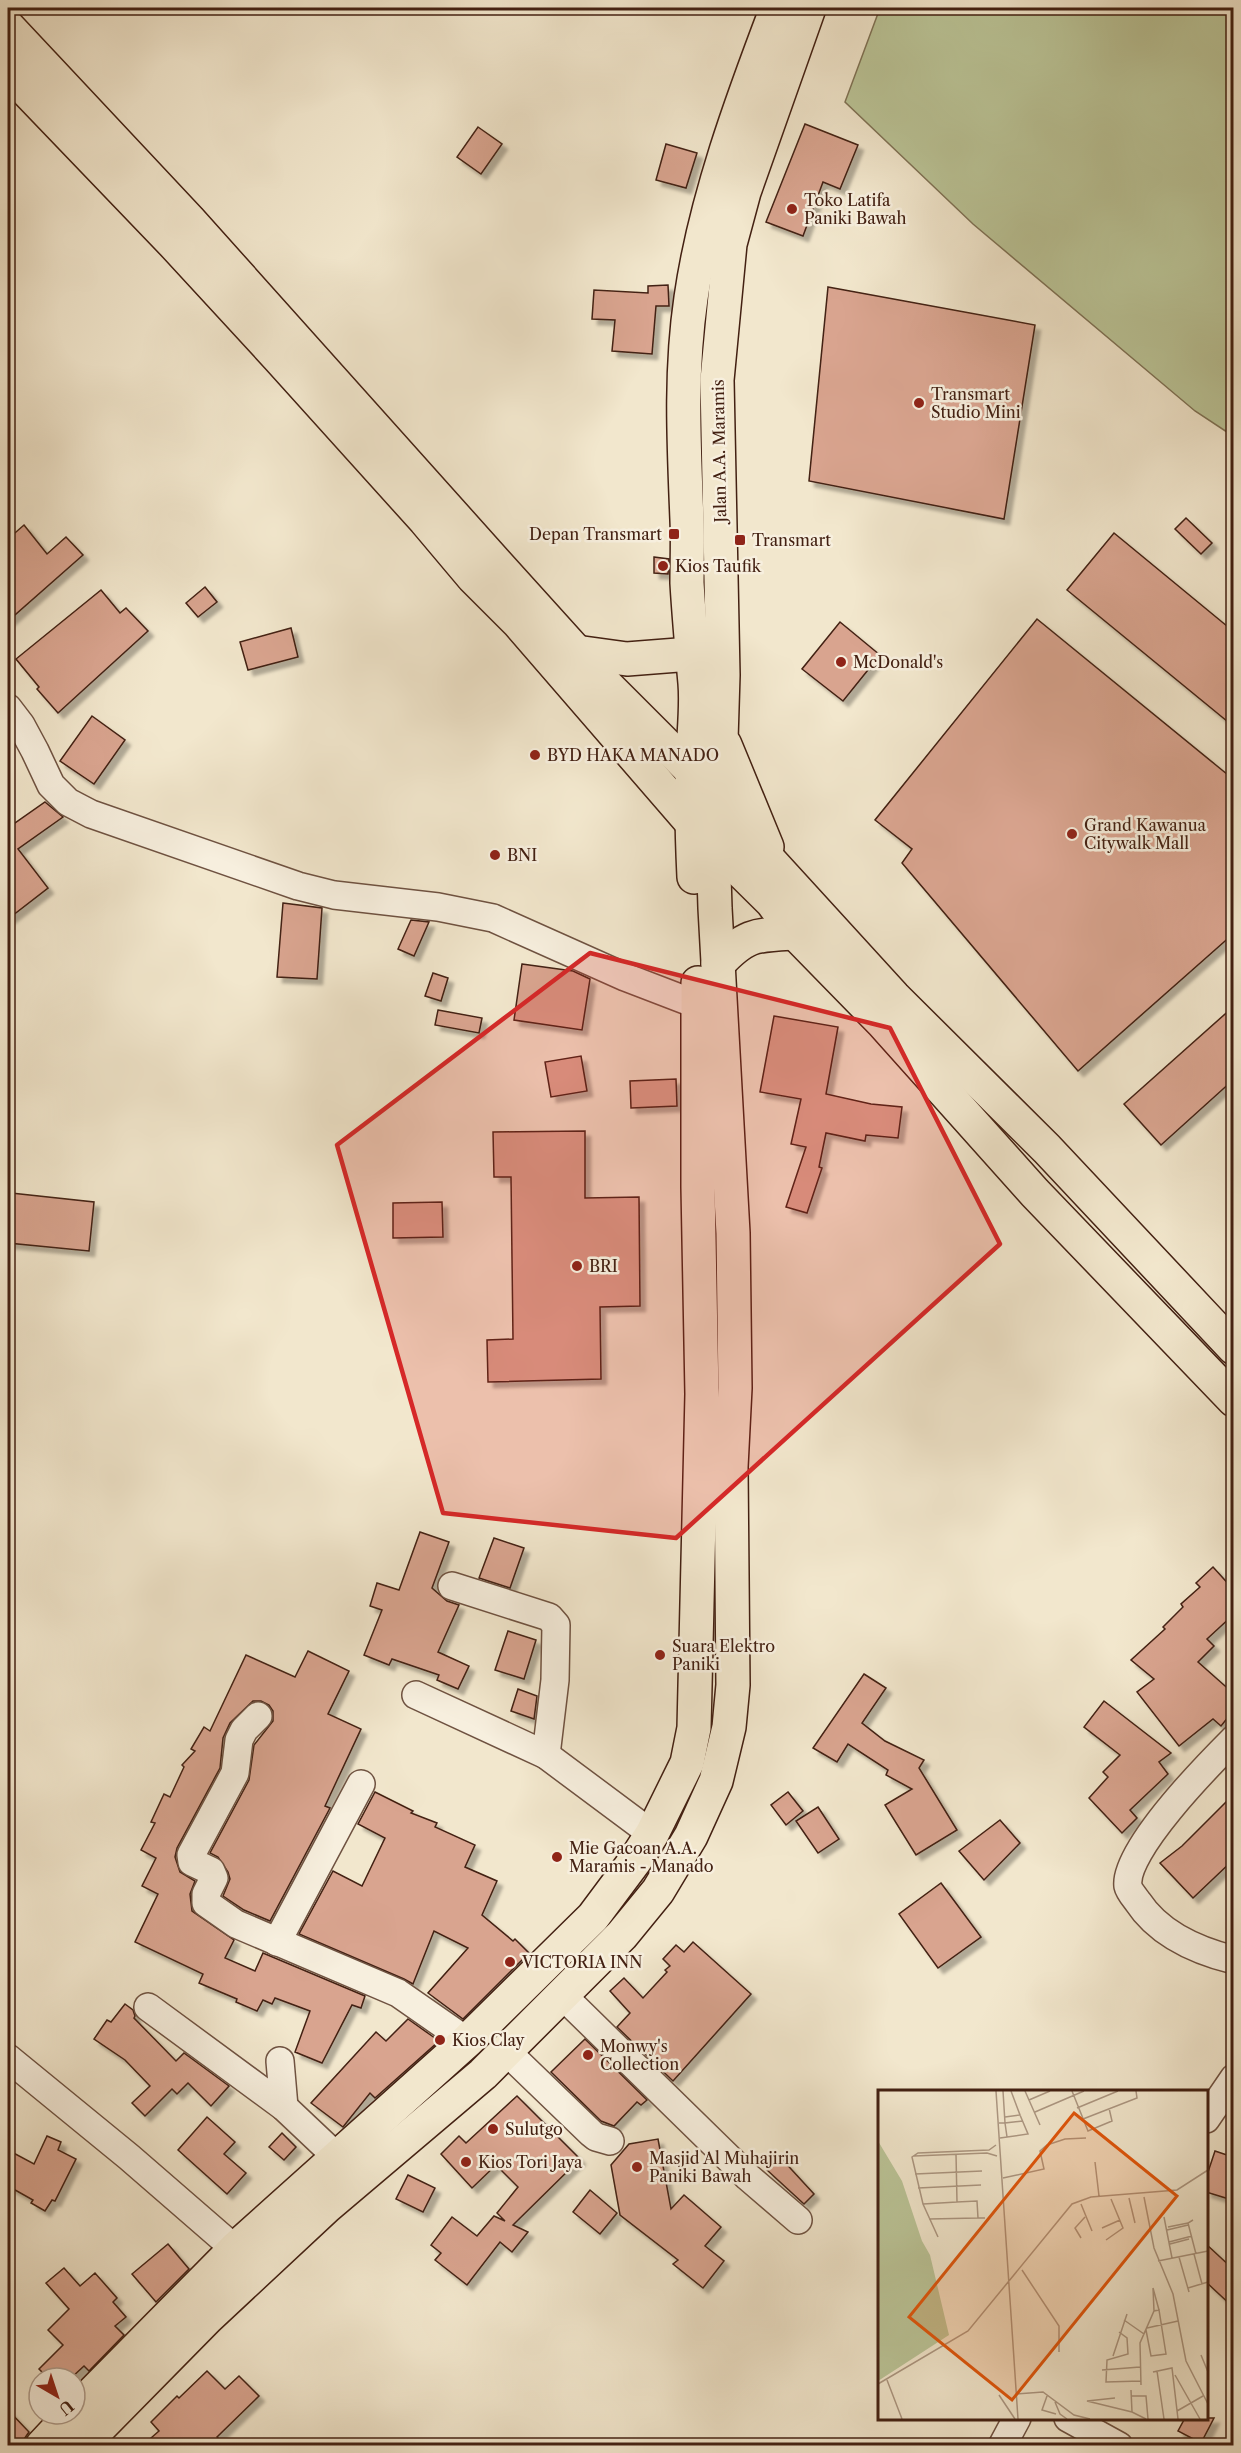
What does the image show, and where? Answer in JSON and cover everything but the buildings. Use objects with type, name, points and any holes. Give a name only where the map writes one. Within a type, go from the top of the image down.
[{"type":"highway","points":[[87,2400],[236,2249],[467,2041],[592,1917],[634,1862],[652,1834],[687,1763],[694,1728],[702,1394],[698,1175],[698,938],[702,832],[692,771],[695,684],[691,654],[682,389],[691,295],[708,216],[760,50],[777,8]]},
{"type":"highway","name":"Jalan A.A. Maramis","points":[[81,2445],[207,2318],[326,2207],[483,2074],[622,1935],[658,1891],[691,1836],[716,1781],[729,1727],[733,1685],[731,1467],[735,1388],[733,1233],[718,964],[714,908],[702,832],[719,805],[722,738],[723,569],[717,380],[730,244],[744,192],[809,8]]},
{"type":"highway","points":[[8,27],[189,220],[484,570],[525,630],[702,832],[772,903],[795,933],[883,1023],[1035,1193],[1233,1400]]},
{"type":"highway","points":[[8,71],[247,323],[425,520],[576,652],[692,771],[719,805],[894,997],[1047,1149],[1233,1348]]},
{"type":"highway","points":[[576,652],[627,659],[691,654]]},
{"type":"highway","points":[[722,738],[775,867]]},
{"type":"highway","points":[[718,964],[736,944],[754,937],[795,933]]},
{"type":"highway","points":[[42,2445],[61,2426]]},
{"type":"street","points":[[8,708],[30,742],[51,785],[68,802],[91,814],[298,886],[334,895],[438,907],[493,918],[625,977],[698,1005]]},
{"type":"street","points":[[452,1586],[549,1617],[556,1625],[555,1680],[546,1755]]},
{"type":"street","points":[[416,1695],[546,1755],[652,1834]]},
{"type":"street","points":[[258,1716],[244,1730],[239,1740],[234,1773],[195,1848],[192,1859],[196,1865],[207,1869],[213,1875],[205,1899],[208,1906],[228,1920],[398,1993],[467,2041]]},
{"type":"street","points":[[1233,1739],[1197,1776],[1167,1812],[1130,1870],[1128,1888],[1144,1912],[1171,1934],[1205,1953],[1233,1960]]},
{"type":"street","points":[[277,1942],[361,1784]]},
{"type":"street","points":[[563,1996],[748,2177],[798,2220]]},
{"type":"street","points":[[148,2007],[284,2107],[339,2158]]},
{"type":"street","points":[[506,2051],[591,2133],[610,2141]]},
{"type":"street","points":[[8,2058],[129,2157],[236,2249]]},
{"type":"street","points":[[280,2061],[284,2107]]},
{"type":"street","points":[[1208,2117],[1233,2078]]},
{"type":"street","points":[[1002,2445],[1016,2420]]},
{"type":"street","points":[[1072,2420],[1119,2445]]},
{"type":"highlighted area","points":[[590,953],[890,1028],[1000,1244],[676,1538],[443,1513],[337,1145]]},
{"type":"green space","points":[[880,8],[1233,8],[1233,436],[1195,411],[973,224],[845,102]]},
{"type":"place","name":"Toko Latifa Paniki Bawah","points":[[792,209]]},
{"type":"place","name":"Transmart Studio Mini","points":[[919,403]]},
{"type":"place","name":"Depan Transmart","points":[[674,534]]},
{"type":"place","name":"Transmart","points":[[740,540]]},
{"type":"place","name":"Kios Taufik","points":[[663,566]]},
{"type":"place","name":"McDonald's","points":[[841,662]]},
{"type":"place","name":"BYD HAKA MANADO","points":[[535,755]]},
{"type":"place","name":"Grand Kawanua Citywalk Mall","points":[[1072,834]]},
{"type":"place","name":"BNI","points":[[495,855]]},
{"type":"place","name":"BRI","points":[[577,1266]]},
{"type":"place","name":"Suara Elektro Paniki","points":[[660,1655]]},
{"type":"place","name":"Mie Gacoan A.A. Maramis - Manado","points":[[557,1857]]},
{"type":"place","name":"VICTORIA INN","points":[[510,1962]]},
{"type":"place","name":"Kios Clay","points":[[440,2040]]},
{"type":"place","name":"Monwy's Collection","points":[[588,2055]]},
{"type":"place","name":"Sulutgo","points":[[493,2129]]},
{"type":"place","name":"Kios Tori Jaya","points":[[466,2162]]},
{"type":"place","name":"Masjid Al Muhajirin Paniki Bawah","points":[[637,2167]]}]
